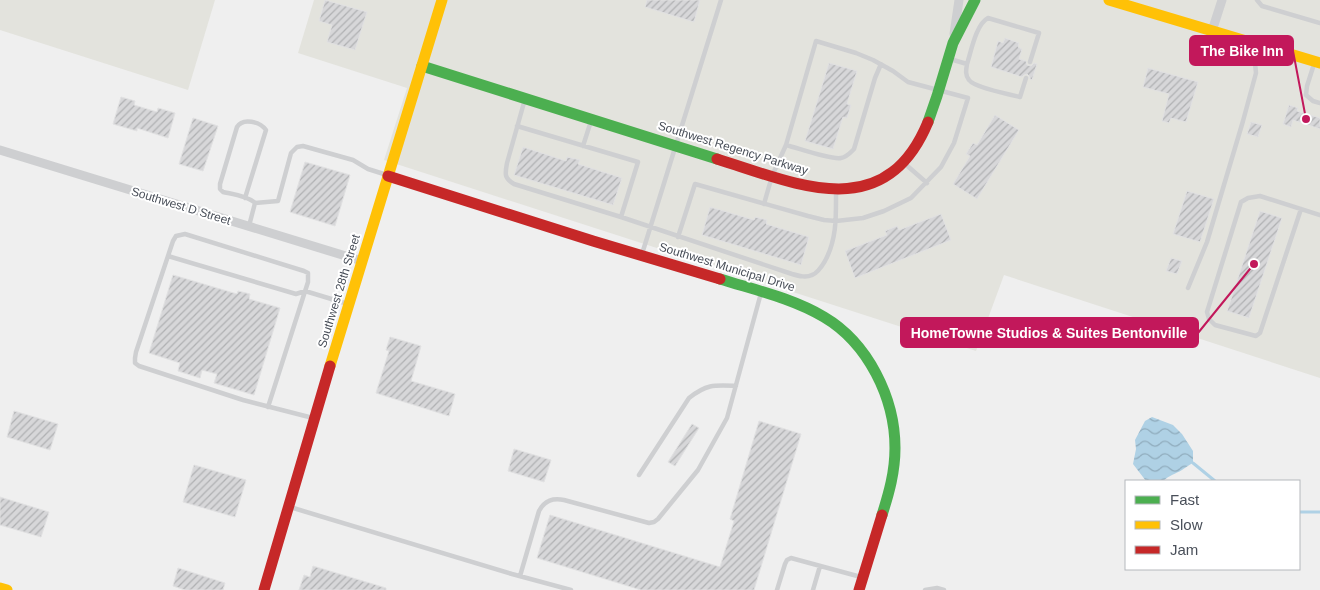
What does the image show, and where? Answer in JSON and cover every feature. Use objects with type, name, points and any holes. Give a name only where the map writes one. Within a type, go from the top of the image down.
[{"type":"street","name":"Southwest 28th Street","points":[[264,590],[314,418],[442,0]]},
{"type":"street","name":"Southwest Regency Parkway","points":[[954,39],[954,29],[960,0]]},
{"type":"street","name":"Southwest Regency Parkway","points":[[422,66],[772,176],[812,187],[836,190],[859,188],[887,177],[913,153],[924,134],[954,39],[976,0]]},
{"type":"street","points":[[1109,0],[1317,62]]},
{"type":"street","points":[[1212,31],[1222,0]]},
{"type":"street","name":"Southwest D Street","points":[[0,150],[362,261]]},
{"type":"street","name":"Southwest Municipal Drive","points":[[388,176],[641,256],[762,291],[807,308],[831,321],[852,340],[870,362],[881,384],[894,427],[894,469],[859,590]]},
{"type":"street","points":[[0,588],[7,590]]},
{"type":"lane","points":[[641,256],[721,0]]},
{"type":"lane","points":[[1257,0],[1262,6],[1320,23]]},
{"type":"lane","points":[[1026,78],[1020,97],[974,84],[968,78],[965,71],[982,20],[988,18],[1040,33],[1030,62]]},
{"type":"lane","points":[[678,237],[695,184],[764,204],[808,216],[836,221],[863,218],[884,211],[911,198],[940,168],[954,143],[968,98],[908,82],[881,64],[856,53],[816,42],[786,144],[772,176],[764,204]]},
{"type":"lane","points":[[1188,288],[1207,242],[1243,121],[1256,73],[1255,63],[1260,46]]},
{"type":"lane","points":[[948,59],[967,64]]},
{"type":"lane","points":[[1317,62],[1307,86],[1306,95],[1313,101],[1320,103]]},
{"type":"lane","points":[[786,144],[830,157],[841,158],[848,156],[854,149],[881,64]]},
{"type":"lane","points":[[525,98],[505,173],[508,180],[514,184],[803,277],[812,275],[820,269],[834,241],[836,190]]},
{"type":"lane","points":[[583,146],[591,119]]},
{"type":"lane","points":[[246,198],[266,130],[261,125],[244,121],[237,127],[220,184],[220,190],[223,192],[252,200],[255,203],[278,200],[291,152],[303,146],[353,160],[368,169],[388,176]]},
{"type":"lane","points":[[517,126],[638,162],[621,217]]},
{"type":"lane","points":[[904,163],[927,183]]},
{"type":"lane","points":[[1301,209],[1260,333],[1256,336],[1215,325],[1209,319],[1207,312],[1241,202],[1248,198],[1260,196],[1320,215]]},
{"type":"lane","points":[[248,226],[255,203]]},
{"type":"lane","points":[[268,407],[308,282],[308,273],[185,234],[176,236],[172,241],[136,352],[135,363],[215,391],[268,407],[314,418]]},
{"type":"lane","points":[[168,256],[296,294],[305,291],[349,305]]},
{"type":"lane","points":[[520,576],[540,511],[549,500],[564,500],[649,523],[658,519],[698,470],[727,418],[762,291]]},
{"type":"lane","points":[[640,474],[689,398],[706,387],[715,385],[736,386]]},
{"type":"lane","points":[[289,507],[571,590]]},
{"type":"lane","points":[[777,590],[787,560],[791,558],[863,578]]},
{"type":"lane","points":[[813,590],[820,566]]},
{"type":"lane","points":[[925,590],[937,588],[944,590]]},
{"type":"shaded area","points":[[0,0],[215,0],[188,90],[0,30]]},
{"type":"shaded area","points":[[314,0],[1320,0],[1320,378],[1004,275],[976,351],[384,160],[407,88],[298,53]]},
{"type":"water","points":[[1152,417],[1173,425],[1182,434],[1193,451],[1193,463],[1164,480],[1145,480],[1133,464],[1136,449],[1135,440],[1145,421]]},
{"type":"building","points":[[325,0],[367,12],[355,50],[327,42],[332,25],[319,21]]},
{"type":"building","points":[[647,0],[700,0],[694,22],[645,7]]},
{"type":"building","points":[[1005,38],[1019,43],[1018,47],[1022,49],[1019,59],[1026,61],[1027,65],[1037,64],[1032,80],[1027,74],[1022,77],[991,67],[998,41],[1003,43]]},
{"type":"building","points":[[829,63],[857,71],[847,104],[851,105],[847,118],[843,117],[833,149],[805,141]]},
{"type":"building","points":[[1148,68],[1198,82],[1186,122],[1171,118],[1169,123],[1162,121],[1169,94],[1143,87]]},
{"type":"building","points":[[121,97],[135,101],[134,105],[157,112],[158,108],[175,113],[168,138],[137,128],[137,131],[113,124]]},
{"type":"building","points":[[1289,105],[1298,108],[1297,111],[1320,118],[1320,129],[1293,120],[1291,127],[1283,124]]},
{"type":"building","points":[[995,115],[1019,130],[977,199],[953,184],[970,156],[966,154],[973,143],[977,145]]},
{"type":"building","points":[[193,118],[218,126],[203,171],[179,164]]},
{"type":"building","points":[[1251,122],[1262,125],[1258,137],[1247,134]]},
{"type":"building","points":[[523,147],[566,161],[567,157],[580,160],[578,164],[622,178],[613,205],[514,175]]},
{"type":"building","points":[[305,162],[350,175],[335,226],[290,212]]},
{"type":"building","points":[[1187,191],[1214,199],[1200,242],[1173,234]]},
{"type":"building","points":[[710,207],[754,220],[755,217],[767,220],[766,224],[809,237],[801,265],[702,235]]},
{"type":"building","points":[[1260,211],[1282,218],[1249,318],[1227,311]]},
{"type":"building","points":[[941,214],[951,240],[855,278],[845,251],[887,235],[885,231],[897,226],[899,230]]},
{"type":"building","points":[[1171,258],[1182,261],[1177,274],[1166,271]]},
{"type":"building","points":[[173,275],[237,294],[238,291],[250,294],[249,299],[280,308],[254,395],[214,383],[217,374],[202,370],[200,378],[178,371],[180,363],[149,353]]},
{"type":"building","points":[[390,337],[421,346],[411,381],[455,394],[449,416],[376,393],[389,351],[386,350]]},
{"type":"building","points":[[14,411],[58,424],[50,450],[7,437]]},
{"type":"building","points":[[759,421],[801,434],[754,590],[641,590],[537,558],[550,515],[720,567],[734,521],[730,519]]},
{"type":"building","points":[[692,424],[699,428],[675,466],[668,462]]},
{"type":"building","points":[[514,449],[551,460],[544,482],[508,471]]},
{"type":"building","points":[[194,465],[246,480],[235,517],[183,502]]},
{"type":"building","points":[[0,497],[49,512],[41,537],[0,525]]},
{"type":"building","points":[[313,566],[386,588],[386,590],[299,590],[304,575],[310,577]]},
{"type":"building","points":[[178,568],[225,583],[223,590],[185,590],[173,586]]},
{"type":"waterway","points":[[1193,463],[1214,480]]},
{"type":"waterway","points":[[1300,512],[1320,512]]},
{"type":"traffic: fast","points":[[928,122],[953,43],[975,0]]},
{"type":"traffic: fast","points":[[422,66],[717,159]]},
{"type":"traffic: fast","points":[[720,279],[773,295],[812,310],[840,328],[854,341],[866,357],[884,391],[894,429],[893,474],[882,515]]},
{"type":"traffic: slow","points":[[330,366],[442,0]]},
{"type":"traffic: slow","points":[[1109,0],[1320,63]]},
{"type":"traffic: slow","points":[[0,588],[7,590]]},
{"type":"traffic: jam","points":[[717,159],[808,186],[836,189],[863,186],[888,175],[910,154],[928,122]]},
{"type":"traffic: jam","points":[[388,176],[720,279]]},
{"type":"traffic: jam","points":[[264,590],[330,366]]},
{"type":"traffic: jam","points":[[859,590],[882,515]]},
{"type":"place","name":"The Bike Inn","points":[[1306,119]]},
{"type":"place","name":"HomeTowne Studios & Suites Bentonville","points":[[1254,264]]}]
